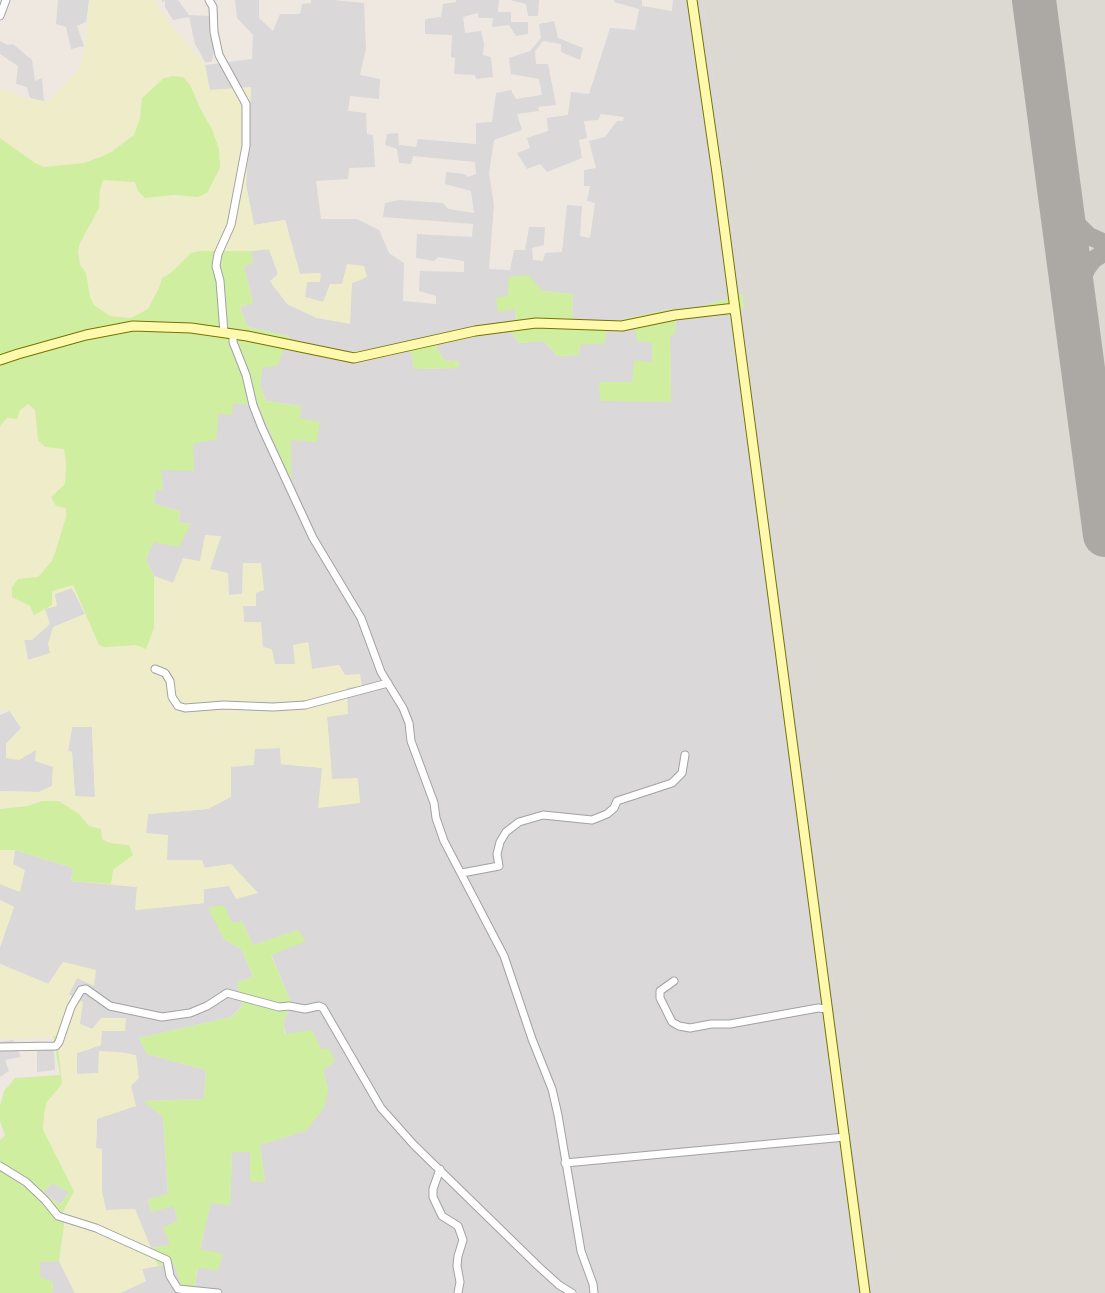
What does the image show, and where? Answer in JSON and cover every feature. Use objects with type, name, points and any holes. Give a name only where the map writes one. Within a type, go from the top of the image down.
[{"type":"street","points":[[0,16],[6,0]]},
{"type":"street","points":[[210,0],[214,32],[219,55],[246,104],[246,146],[231,225],[218,254],[216,266],[229,334],[246,375],[253,405],[262,428],[312,538],[361,618],[381,672],[403,708],[409,723],[411,741],[434,803],[436,818],[444,841],[504,956],[532,1039],[552,1089],[558,1115],[565,1163],[576,1210],[582,1255],[593,1284],[594,1293]]},
{"type":"street","points":[[692,0],[735,308],[865,1293]]},
{"type":"street","points":[[0,360],[128,326],[165,326],[229,334],[354,358],[475,331],[541,323],[622,326],[675,315],[735,308]]},
{"type":"street","points":[[155,669],[165,673],[170,681],[172,697],[178,706],[185,708],[224,705],[273,707],[304,705],[388,683]]},
{"type":"street","points":[[462,873],[499,866],[497,854],[500,842],[506,832],[519,822],[543,815],[592,820],[607,814],[614,808],[617,801],[672,782],[682,773],[685,755]]},
{"type":"street","points":[[674,981],[660,991],[660,998],[672,1022],[679,1026],[690,1028],[711,1024],[730,1024],[818,1008],[827,1009]]},
{"type":"street","points":[[0,1047],[56,1046],[59,1042],[71,1007],[81,990],[86,989],[110,1006],[162,1018],[190,1013],[207,1006],[227,993],[279,1008],[289,1006],[305,1009],[318,1006],[323,1008],[380,1106],[414,1145],[548,1276],[572,1293]]},
{"type":"street","points":[[565,1163],[845,1137]]},
{"type":"street","points":[[0,1166],[26,1182],[45,1200],[58,1216],[96,1228],[167,1260],[170,1276],[178,1289],[218,1293]]},
{"type":"street","points":[[440,1169],[433,1189],[435,1202],[442,1216],[458,1226],[463,1240],[458,1256],[460,1282],[458,1293]]},
{"type":"shaded area","points":[[58,0],[89,0],[86,22],[77,26],[84,46],[71,49],[66,27],[56,24]]},
{"type":"shaded area","points":[[90,0],[153,0],[171,25],[205,65],[210,90],[251,87],[246,185],[254,225],[285,220],[300,274],[321,273],[320,282],[307,282],[305,297],[323,302],[330,284],[342,284],[347,264],[364,266],[367,277],[352,283],[350,324],[317,318],[287,304],[270,281],[278,274],[269,249],[251,251],[200,251],[191,253],[171,273],[162,278],[159,288],[148,309],[131,318],[110,316],[94,305],[90,297],[86,273],[80,265],[78,252],[80,243],[99,208],[100,189],[103,180],[135,182],[138,191],[145,198],[174,195],[198,197],[212,129],[202,112],[190,85],[164,78],[142,98],[140,118],[134,135],[111,152],[84,163],[44,167],[35,163],[0,138],[0,88],[22,97],[48,102],[80,69],[86,40]]},
{"type":"shaded area","points":[[162,0],[178,0],[189,15],[211,16],[215,40],[212,62],[205,62],[195,44],[189,17],[173,20],[165,7],[165,1],[162,2]]},
{"type":"shaded area","points":[[235,0],[259,0],[259,18],[273,31],[280,14],[300,14],[302,4],[311,3],[311,0],[333,0],[364,3],[366,49],[360,75],[380,79],[379,99],[350,96],[348,111],[366,113],[367,134],[373,135],[375,167],[349,168],[348,179],[316,181],[321,219],[357,219],[379,230],[389,253],[404,263],[403,301],[436,304],[436,296],[419,291],[420,271],[464,272],[464,261],[438,257],[434,261],[416,258],[417,234],[472,237],[473,224],[383,217],[385,203],[399,200],[443,203],[448,209],[474,213],[471,191],[445,184],[446,172],[464,174],[468,177],[476,174],[475,162],[413,156],[411,164],[399,163],[397,149],[385,145],[387,134],[398,133],[399,145],[416,147],[418,139],[476,144],[476,123],[492,122],[496,93],[511,90],[516,99],[542,95],[539,79],[511,74],[509,58],[530,51],[541,38],[539,24],[554,21],[558,38],[583,48],[580,60],[561,52],[561,44],[543,41],[535,51],[536,64],[548,64],[556,105],[538,107],[539,111],[517,114],[522,130],[494,140],[489,173],[494,205],[489,269],[510,270],[514,250],[525,250],[529,227],[545,227],[544,245],[532,248],[533,260],[543,261],[545,253],[562,252],[567,205],[582,206],[580,236],[590,238],[595,203],[587,201],[590,186],[584,186],[584,170],[596,168],[589,141],[605,137],[617,121],[623,121],[624,117],[601,114],[598,120],[584,121],[587,138],[579,140],[582,158],[547,172],[540,164],[527,169],[517,153],[530,148],[527,138],[548,131],[547,118],[568,115],[571,92],[589,94],[610,28],[635,30],[639,9],[614,2],[614,0],[642,0],[642,6],[672,11],[673,0],[703,0],[742,294],[696,308],[665,310],[616,321],[572,321],[573,294],[543,291],[515,309],[516,322],[416,339],[395,347],[350,352],[288,340],[290,336],[248,327],[240,307],[253,303],[244,266],[253,263],[251,251],[269,249],[278,274],[270,281],[287,304],[317,318],[352,283],[366,278],[342,285],[323,302],[305,297],[307,282],[321,273],[300,274],[285,220],[254,225],[246,185],[251,88],[209,90],[205,65],[252,59],[253,35],[237,18]]},
{"type":"shaded area","points":[[456,0],[499,0],[498,12],[511,12],[511,22],[528,22],[528,34],[516,36],[509,25],[492,27],[493,18],[479,18],[478,13],[463,17],[465,33],[481,31],[484,44],[483,55],[491,57],[493,77],[476,79],[475,75],[454,74],[455,58],[451,57],[452,35],[425,34],[425,19],[441,17],[443,4],[456,2]]},
{"type":"shaded area","points":[[510,0],[539,0],[538,16],[528,16],[526,4]]},
{"type":"shaded area","points":[[703,0],[1105,0],[1105,1293],[874,1293]]},
{"type":"shaded area","points":[[0,41],[7,45],[13,44],[32,60],[35,81],[42,78],[44,101],[30,98],[27,87],[16,84],[18,66],[0,54]]},
{"type":"shaded area","points":[[744,308],[874,1293],[120,1293],[146,1281],[142,1269],[174,1263],[181,1286],[195,1287],[200,1249],[211,1202],[230,1205],[232,1152],[250,1152],[251,1181],[265,1182],[260,1145],[307,1130],[328,1089],[323,1070],[335,1061],[322,1050],[286,1034],[283,1022],[292,1004],[271,954],[305,941],[298,930],[253,945],[242,921],[232,923],[209,908],[224,939],[242,950],[253,977],[237,982],[242,1006],[231,1017],[139,1038],[147,1054],[206,1070],[204,1099],[144,1101],[163,1117],[168,1195],[148,1199],[151,1212],[174,1205],[178,1222],[170,1245],[151,1248],[135,1209],[106,1210],[102,1192],[102,1149],[96,1148],[99,1073],[77,1075],[77,1053],[101,1045],[92,1029],[80,1024],[69,994],[77,978],[96,970],[49,984],[0,964],[0,947],[14,907],[0,900],[0,884],[20,892],[13,864],[15,850],[73,868],[71,881],[137,887],[136,910],[204,903],[204,889],[229,886],[257,893],[231,864],[204,868],[202,860],[166,860],[146,834],[148,814],[208,809],[231,767],[255,749],[280,748],[281,764],[322,768],[332,779],[327,717],[345,675],[339,665],[312,669],[308,642],[295,664],[275,664],[244,622],[242,594],[229,595],[210,569],[221,536],[200,561],[173,583],[154,576],[146,560],[153,542],[191,524],[179,522],[180,511],[154,504],[155,490],[163,490],[161,470],[193,444],[218,414],[233,403],[258,405],[291,478],[291,440],[299,418],[301,406],[266,401],[260,385],[262,368],[284,350],[354,359],[410,347],[414,369],[457,368],[460,362],[444,360],[436,347],[437,341],[508,328],[519,343],[543,341],[558,356],[579,355],[580,345],[606,331],[635,328],[652,342],[652,362],[671,402],[670,336],[675,333],[676,319],[713,311]]},
{"type":"shaded area","points":[[28,404],[35,410],[36,430],[45,447],[64,449],[66,463],[66,517],[55,553],[51,562],[38,577],[18,579],[12,597],[30,606],[34,614],[52,591],[73,585],[99,645],[104,647],[136,645],[146,649],[154,628],[154,576],[173,583],[183,558],[200,561],[205,535],[221,536],[210,569],[228,573],[229,595],[242,594],[243,563],[261,563],[264,590],[256,593],[256,606],[243,606],[244,622],[261,622],[263,647],[272,649],[275,664],[295,664],[293,645],[308,642],[312,669],[339,665],[345,675],[360,674],[362,686],[347,688],[348,714],[327,717],[332,779],[358,778],[360,803],[318,808],[322,768],[281,764],[280,748],[255,749],[254,765],[231,767],[231,797],[208,809],[148,814],[146,833],[168,835],[167,860],[202,860],[205,868],[231,864],[258,893],[236,899],[229,886],[204,889],[204,903],[135,910],[137,887],[111,884],[113,870],[133,855],[129,845],[110,843],[102,839],[101,829],[89,826],[79,814],[42,801],[28,806],[0,809],[0,791],[39,792],[52,786],[53,767],[35,761],[36,750],[19,760],[6,758],[6,744],[21,728],[10,711],[0,709],[0,426],[7,418]],"holes":[[[72,588],[85,614],[53,627],[48,644],[50,653],[28,660],[24,640],[32,640],[50,624],[45,609],[57,606],[55,594]],[[72,727],[92,727],[95,797],[75,796],[72,752],[68,751]]]},
{"type":"shaded area","points":[[72,588],[85,614],[53,627],[51,653],[28,660],[24,639],[32,640],[45,609],[55,594]]},
{"type":"shaded area","points":[[10,711],[21,728],[6,744],[36,750],[53,767],[52,786],[39,792],[0,791],[0,715]]},
{"type":"shaded area","points":[[72,727],[92,727],[95,797],[75,797],[72,752],[68,751]]},
{"type":"shaded area","points":[[0,850],[15,850],[13,864],[25,870],[20,892],[0,884]]},
{"type":"shaded area","points":[[0,900],[14,907],[0,947]]},
{"type":"shaded area","points":[[63,962],[96,970],[94,986],[77,978],[69,994],[83,1002],[80,1024],[92,1029],[101,1018],[126,1018],[125,1031],[102,1031],[101,1045],[77,1053],[77,1074],[98,1073],[99,1051],[136,1055],[139,1078],[131,1086],[136,1106],[97,1119],[96,1148],[102,1149],[102,1192],[106,1210],[135,1209],[158,1266],[142,1269],[146,1281],[120,1293],[75,1293],[59,1261],[65,1218],[62,1214],[74,1191],[43,1130],[44,1113],[47,1102],[62,1084],[57,1036],[0,1040],[0,964],[48,984]]},
{"type":"shaded area","points":[[13,1040],[21,1057],[5,1060],[9,1071],[0,1077],[0,1042]]},
{"type":"shaded area","points":[[54,1050],[55,1070],[37,1072],[37,1051]]},
{"type":"shaded area","points":[[52,1183],[69,1192],[60,1205],[43,1192]]},
{"type":"shaded area","points":[[59,1261],[75,1293],[52,1293],[53,1282],[40,1278],[40,1262]]},
{"type":"green space","points":[[173,76],[183,77],[190,85],[202,112],[212,129],[219,149],[220,168],[207,193],[198,197],[174,195],[145,198],[138,191],[135,182],[103,180],[100,189],[99,208],[80,243],[78,252],[80,265],[86,273],[90,297],[94,305],[110,316],[131,318],[148,309],[159,288],[162,278],[171,273],[191,253],[200,251],[251,251],[253,263],[244,266],[253,303],[240,307],[248,327],[290,336],[289,340],[350,352],[395,347],[416,339],[516,322],[515,309],[498,312],[496,298],[508,295],[509,277],[528,275],[543,291],[573,294],[572,321],[616,321],[665,310],[696,308],[742,294],[744,308],[713,311],[676,319],[675,333],[670,336],[671,402],[600,401],[599,382],[632,382],[634,360],[652,362],[652,343],[637,341],[635,328],[606,331],[605,343],[580,345],[579,355],[558,356],[543,341],[519,343],[508,328],[437,341],[436,347],[444,360],[460,362],[457,368],[414,369],[410,347],[354,359],[284,350],[277,366],[262,368],[260,385],[266,401],[301,406],[300,418],[320,422],[317,442],[291,440],[291,480],[258,405],[233,403],[232,415],[218,414],[217,439],[193,444],[194,471],[161,470],[163,490],[155,490],[154,504],[180,511],[179,522],[191,524],[179,547],[153,542],[146,560],[154,576],[154,628],[146,649],[136,645],[104,647],[99,645],[73,585],[52,591],[52,605],[34,615],[30,606],[12,597],[12,587],[18,579],[38,577],[51,562],[55,553],[66,517],[66,508],[56,506],[51,497],[65,484],[66,463],[64,449],[45,447],[38,440],[35,410],[28,404],[20,410],[17,419],[7,418],[0,426],[0,138],[35,163],[44,167],[84,163],[111,152],[134,135],[140,118],[142,98],[164,78]]},
{"type":"green space","points":[[42,801],[59,801],[79,814],[89,826],[101,829],[102,839],[110,843],[129,845],[133,855],[113,870],[111,884],[71,881],[73,868],[15,850],[0,850],[0,809],[28,806]]},
{"type":"green space","points":[[224,905],[232,923],[242,921],[253,945],[298,930],[306,941],[271,955],[292,1004],[283,1022],[285,1034],[312,1030],[322,1050],[329,1048],[335,1061],[323,1070],[328,1089],[325,1106],[307,1130],[260,1145],[265,1182],[250,1181],[250,1152],[232,1152],[230,1205],[211,1203],[200,1249],[223,1254],[218,1270],[197,1268],[195,1287],[181,1286],[174,1263],[158,1266],[151,1248],[170,1245],[163,1227],[178,1221],[174,1206],[151,1212],[148,1199],[168,1194],[163,1117],[143,1101],[204,1099],[206,1070],[147,1054],[139,1038],[231,1017],[242,1007],[237,982],[253,977],[242,950],[224,939],[208,908]]},
{"type":"green space","points":[[53,1036],[57,1036],[62,1084],[47,1102],[44,1113],[43,1130],[74,1191],[62,1214],[65,1218],[59,1261],[40,1262],[40,1277],[53,1282],[52,1293],[0,1293],[0,1140],[5,1135],[0,1121],[0,1106],[4,1091],[15,1078],[60,1075]],"holes":[[[52,1183],[69,1192],[60,1205],[43,1192]]]},
{"type":"taxiway","points":[[1059,186],[1066,208],[1074,221],[1089,236],[1105,243]]},
{"type":"taxiway","points":[[1075,303],[1080,284],[1087,268],[1093,260],[1105,252]]},
{"type":"runway","points":[[1034,0],[1105,535]]}]
